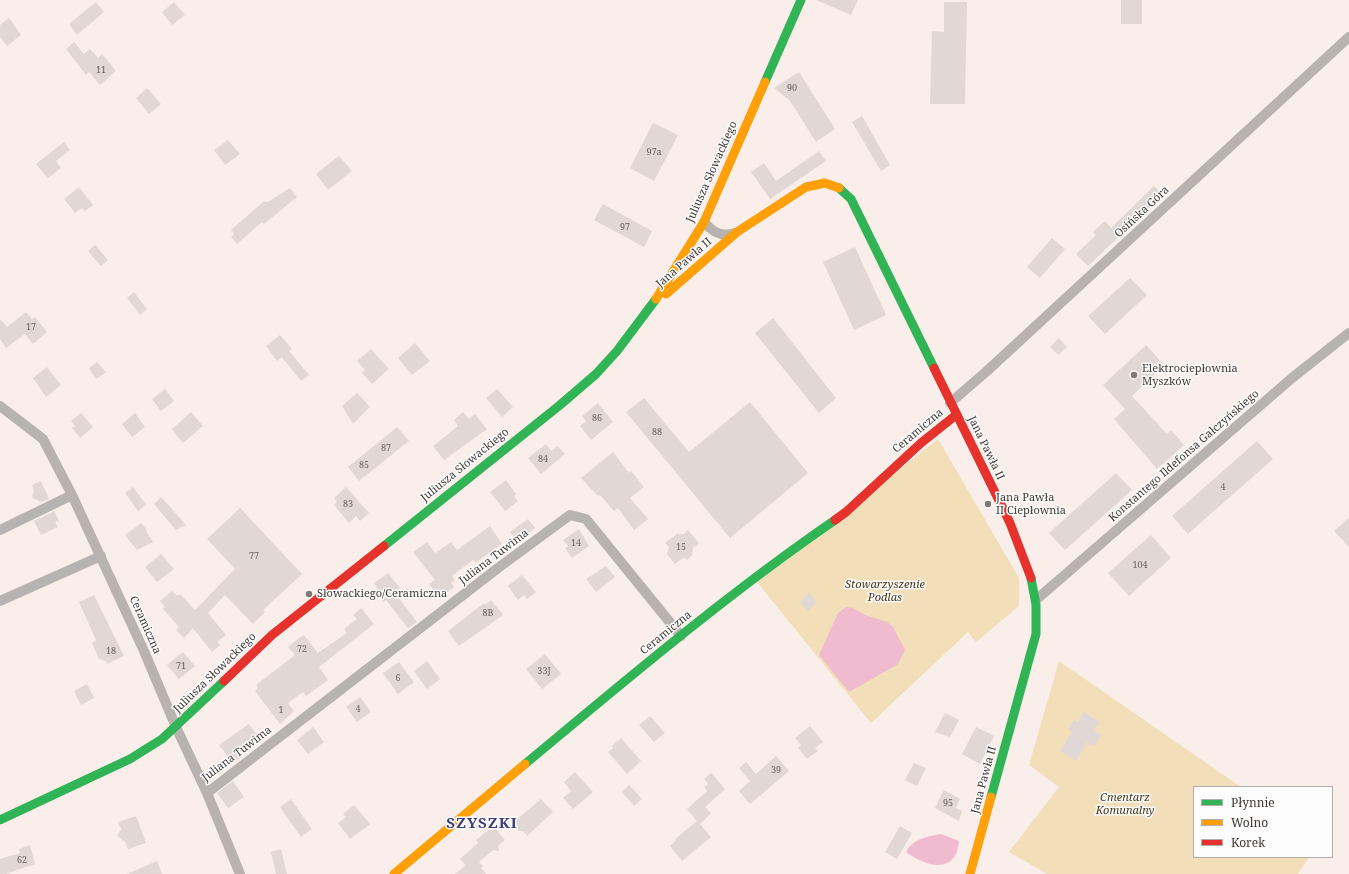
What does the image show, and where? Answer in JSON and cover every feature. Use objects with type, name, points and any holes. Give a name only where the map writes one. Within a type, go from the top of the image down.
[{"type":"street","name":"Juliusza Słowackiego","points":[[0,820],[134,757],[162,739],[272,635],[574,394],[605,365],[647,313],[704,222],[801,0]]},
{"type":"street","name":"Osińska Góra","points":[[950,403],[1349,37]]},
{"type":"street","name":"Jana Pawła II","points":[[647,313],[678,283],[737,232],[787,199],[815,183],[829,182],[845,191],[857,210],[1023,552],[1030,573],[1036,600],[1036,634],[970,874]]},
{"type":"street","name":"Jana Pawła II","points":[[704,222],[709,229],[718,234],[728,235],[737,232]]},
{"type":"street","name":"Konstantego Ildefonsa Gałczyńskiego","points":[[1036,600],[1286,383],[1349,333]]},
{"type":"street","name":"Ceramiczna","points":[[0,406],[43,439],[72,495],[144,651],[176,727],[207,793],[240,874]]},
{"type":"street","name":"Ceramiczna","points":[[394,874],[681,636],[771,564],[846,512],[921,443],[956,415]]},
{"type":"street","points":[[0,530],[72,495]]},
{"type":"street","name":"Juliana Tuwima","points":[[207,793],[498,568],[570,515],[586,519],[681,636]]},
{"type":"street","points":[[0,601],[100,556]]},
{"type":"green space","name":"Stowarzyszenie Podlas","points":[[938,439],[1019,578],[1019,606],[976,642],[968,632],[871,723],[757,582]]},
{"type":"green space","name":"Cmentarz Komunalny","points":[[1059,661],[1240,786],[1193,786],[1193,858],[1308,858],[1298,874],[1047,874],[1009,852],[1059,787],[1029,765]]},
{"type":"shaded area","points":[[846,607],[853,608],[865,615],[887,622],[893,627],[905,650],[898,664],[849,692],[819,655],[838,613]]},
{"type":"shaded area","points":[[941,834],[959,841],[957,852],[953,859],[947,863],[940,865],[923,862],[906,852],[909,847],[917,841],[926,837]]},
{"type":"building","points":[[816,0],[858,0],[851,15]]},
{"type":"building","points":[[1121,0],[1142,0],[1142,24],[1121,24]]},
{"type":"building","points":[[96,2],[104,12],[77,35],[69,24]]},
{"type":"building","points":[[174,2],[185,15],[172,25],[162,12]]},
{"type":"building","points":[[944,2],[967,2],[965,104],[930,104],[932,31],[944,32]]},
{"type":"building","points":[[9,18],[21,35],[7,46],[0,37],[0,25]]},
{"type":"building","points":[[74,42],[84,54],[90,49],[98,58],[102,54],[116,71],[100,85],[89,72],[86,75],[66,49]]},
{"type":"building","points":[[799,72],[835,129],[816,142],[790,101],[774,88]]},
{"type":"building","points":[[147,88],[161,104],[149,114],[136,98]]},
{"type":"building","points":[[862,116],[890,165],[881,171],[852,122]]},
{"type":"building","points":[[653,123],[678,135],[654,181],[630,168]]},
{"type":"building","points":[[228,140],[240,154],[225,165],[214,150]]},
{"type":"building","points":[[64,142],[70,150],[56,161],[61,168],[48,178],[36,164]]},
{"type":"building","points":[[819,151],[826,161],[770,199],[751,172],[764,163],[776,181]]},
{"type":"building","points":[[339,156],[352,171],[328,190],[316,174]]},
{"type":"building","points":[[1154,186],[1163,195],[1088,266],[1076,254],[1096,235],[1093,232],[1105,221],[1111,228]]},
{"type":"building","points":[[79,187],[93,205],[85,211],[82,208],[75,213],[64,199]]},
{"type":"building","points":[[290,188],[297,197],[264,224],[262,222],[237,244],[231,237],[234,234],[231,230],[263,202],[268,202]]},
{"type":"building","points":[[603,204],[652,231],[644,247],[594,220]]},
{"type":"building","points":[[1052,238],[1065,249],[1040,278],[1027,267]]},
{"type":"building","points":[[95,245],[108,260],[101,266],[88,251]]},
{"type":"building","points":[[855,247],[886,315],[854,330],[823,262]]},
{"type":"building","points":[[1130,278],[1147,295],[1105,334],[1088,316]]},
{"type":"building","points":[[134,292],[147,309],[140,315],[127,298]]},
{"type":"building","points":[[26,312],[32,319],[35,317],[47,332],[33,344],[25,334],[6,348],[0,339],[0,319],[7,327]]},
{"type":"building","points":[[773,318],[836,398],[819,413],[755,333]]},
{"type":"building","points":[[280,335],[292,349],[289,351],[309,375],[301,381],[282,357],[277,361],[266,346]]},
{"type":"building","points":[[1059,338],[1067,347],[1058,355],[1050,347]]},
{"type":"building","points":[[415,343],[430,361],[412,375],[398,358]]},
{"type":"building","points":[[1146,345],[1164,365],[1132,396],[1167,434],[1171,430],[1184,445],[1157,469],[1114,419],[1125,409],[1103,385]]},
{"type":"building","points":[[371,349],[389,369],[372,384],[362,373],[365,370],[357,361]]},
{"type":"building","points":[[97,362],[106,372],[96,379],[89,368]]},
{"type":"building","points":[[47,367],[61,385],[46,397],[33,378]]},
{"type":"building","points":[[165,389],[174,401],[161,411],[152,399]]},
{"type":"building","points":[[497,389],[513,407],[502,417],[486,398]]},
{"type":"building","points":[[357,393],[370,407],[353,424],[342,406]]},
{"type":"building","points":[[644,398],[689,452],[750,402],[808,473],[730,538],[626,412]]},
{"type":"building","points":[[598,403],[613,422],[591,440],[580,426],[586,421],[582,416]]},
{"type":"building","points":[[191,412],[203,426],[183,443],[172,429]]},
{"type":"building","points":[[463,412],[469,419],[475,414],[487,429],[444,460],[433,446],[458,426],[454,420]]},
{"type":"building","points":[[81,413],[93,427],[80,438],[72,428],[75,426],[71,421]]},
{"type":"building","points":[[135,413],[145,427],[132,437],[122,424]]},
{"type":"building","points":[[397,427],[409,441],[359,481],[348,467]]},
{"type":"building","points":[[1257,441],[1273,459],[1188,534],[1172,516]]},
{"type":"building","points":[[546,444],[551,451],[558,446],[565,454],[541,474],[528,458]]},
{"type":"building","points":[[613,452],[629,473],[631,471],[644,487],[630,498],[648,519],[634,530],[618,508],[614,511],[600,495],[598,496],[581,478]]},
{"type":"building","points":[[1116,473],[1132,490],[1065,550],[1049,533]]},
{"type":"building","points":[[506,480],[516,494],[514,496],[518,501],[505,511],[490,492]]},
{"type":"building","points":[[41,481],[49,499],[42,502],[32,498],[34,490],[32,485]]},
{"type":"building","points":[[133,487],[146,505],[138,511],[125,493]]},
{"type":"building","points":[[346,487],[369,513],[360,521],[356,516],[349,523],[334,505],[337,502],[334,498]]},
{"type":"building","points":[[161,497],[186,525],[176,530],[154,504]]},
{"type":"building","points":[[240,508],[302,574],[263,610],[265,612],[253,624],[225,595],[208,613],[226,635],[217,642],[220,645],[212,652],[193,628],[184,638],[176,630],[179,627],[163,609],[165,607],[160,601],[172,591],[177,596],[180,594],[195,610],[235,569],[207,539]]},
{"type":"building","points":[[54,511],[59,521],[55,522],[58,527],[41,535],[34,521]]},
{"type":"building","points":[[1349,518],[1349,547],[1334,531]]},
{"type":"building","points":[[528,519],[535,528],[517,542],[510,532]]},
{"type":"building","points":[[141,523],[147,530],[146,531],[153,542],[137,550],[125,535]]},
{"type":"building","points":[[490,526],[502,544],[476,563],[473,560],[452,576],[455,580],[451,583],[454,587],[440,598],[429,584],[435,580],[413,552],[427,542],[435,553],[451,542],[457,550]]},
{"type":"building","points":[[579,529],[589,546],[572,558],[565,548],[568,546],[563,540]]},
{"type":"building","points":[[688,530],[699,543],[693,548],[692,555],[687,560],[684,557],[675,564],[667,554],[669,547],[665,543],[677,534],[684,534]]},
{"type":"building","points":[[1151,535],[1171,558],[1129,596],[1108,573]]},
{"type":"building","points":[[161,554],[174,569],[157,582],[145,567]]},
{"type":"building","points":[[606,566],[615,577],[596,592],[586,579]]},
{"type":"building","points":[[388,573],[400,588],[395,593],[417,622],[408,628],[386,600],[384,602],[375,592],[378,589],[374,583]]},
{"type":"building","points":[[522,575],[536,592],[527,599],[524,595],[518,600],[508,586]]},
{"type":"building","points":[[809,593],[817,602],[808,611],[800,602]]},
{"type":"building","points":[[94,595],[124,656],[107,664],[106,661],[99,659],[92,643],[96,640],[79,602]]},
{"type":"building","points":[[491,600],[503,615],[459,646],[448,631],[484,603],[485,605]]},
{"type":"building","points":[[361,608],[374,624],[319,667],[328,680],[306,696],[303,692],[288,703],[294,711],[280,724],[255,691],[258,688],[256,685],[295,655],[288,647],[299,638],[304,635],[318,653],[347,633],[344,629],[357,619],[353,615]]},
{"type":"building","points":[[183,652],[195,666],[179,679],[167,665]]},
{"type":"building","points":[[545,654],[561,674],[542,689],[526,669]]},
{"type":"building","points":[[427,661],[440,679],[427,689],[414,671]]},
{"type":"building","points":[[399,662],[414,682],[398,694],[383,673]]},
{"type":"building","points":[[87,684],[94,698],[81,705],[74,691]]},
{"type":"building","points":[[360,697],[371,712],[357,722],[346,707]]},
{"type":"building","points":[[1084,712],[1099,722],[1094,731],[1101,735],[1094,746],[1087,742],[1076,761],[1060,751],[1072,732],[1068,730],[1074,719],[1078,722]]},
{"type":"building","points":[[945,713],[959,720],[950,737],[935,732]]},
{"type":"building","points":[[650,716],[665,733],[654,742],[639,725]]},
{"type":"building","points":[[249,724],[260,739],[239,753],[242,757],[233,763],[219,745]]},
{"type":"building","points":[[810,726],[823,742],[815,748],[818,751],[807,759],[798,748],[801,745],[795,738]]},
{"type":"building","points":[[313,727],[324,742],[308,754],[297,740]]},
{"type":"building","points":[[976,727],[994,736],[980,764],[962,754]]},
{"type":"building","points":[[621,738],[641,761],[627,774],[608,752]]},
{"type":"building","points":[[776,756],[789,771],[750,804],[739,791],[750,781],[739,768],[746,762],[756,774]]},
{"type":"building","points":[[914,763],[926,768],[917,786],[905,780]]},
{"type":"building","points":[[575,772],[593,792],[573,809],[563,798],[571,791],[564,782]]},
{"type":"building","points":[[711,773],[725,789],[705,807],[711,813],[700,824],[711,837],[682,861],[670,846],[676,840],[675,839],[697,821],[687,809],[707,791],[704,787],[708,784],[704,779]]},
{"type":"building","points":[[233,781],[244,797],[228,808],[217,793]]},
{"type":"building","points":[[629,785],[642,799],[634,806],[622,792]]},
{"type":"building","points":[[944,790],[960,799],[956,808],[962,811],[959,821],[935,808]]},
{"type":"building","points":[[291,799],[312,829],[301,837],[280,807]]},
{"type":"building","points":[[541,799],[553,812],[527,836],[523,831],[518,831],[518,826],[515,821]]},
{"type":"building","points":[[354,805],[370,824],[350,839],[338,823],[346,817],[343,814]]},
{"type":"building","points":[[136,816],[146,843],[128,849],[125,842],[117,836],[121,829],[118,822]]},
{"type":"building","points":[[900,826],[912,833],[897,859],[885,852]]},
{"type":"building","points":[[491,828],[495,828],[505,840],[498,846],[499,851],[493,850],[479,862],[483,866],[481,868],[486,874],[455,874],[466,865],[460,859],[478,843],[476,840]]},
{"type":"building","points":[[30,845],[35,864],[6,874],[0,874],[0,859],[20,853],[19,849]]},
{"type":"building","points":[[281,849],[287,874],[276,874],[271,852]]},
{"type":"building","points":[[157,861],[162,874],[127,874]]},
{"type":"traffic: fast","points":[[765,82],[801,0]]},
{"type":"traffic: fast","points":[[839,188],[851,199],[934,368]]},
{"type":"traffic: fast","points":[[384,546],[560,405],[596,374],[617,351],[656,299]]},
{"type":"traffic: fast","points":[[525,764],[716,608],[835,520]]},
{"type":"traffic: fast","points":[[991,797],[1036,634],[1036,605],[1031,578]]},
{"type":"traffic: fast","points":[[0,820],[130,759],[162,739],[224,681]]},
{"type":"traffic: slow","points":[[656,299],[704,222],[765,82]]},
{"type":"traffic: slow","points":[[666,294],[737,232],[806,187],[825,183],[839,188]]},
{"type":"traffic: slow","points":[[394,874],[525,764]]},
{"type":"traffic: slow","points":[[970,874],[991,797]]},
{"type":"traffic: jam","points":[[934,368],[1010,523],[1031,578]]},
{"type":"traffic: jam","points":[[835,520],[846,512],[921,443],[956,415]]},
{"type":"traffic: jam","points":[[224,681],[272,635],[384,546]]},
{"type":"place","name":"Elektrociepłownia Myszków","points":[[1134,375]]},
{"type":"place","name":"Jana Pawła II Ciepłownia","points":[[988,504]]},
{"type":"place","name":"Słowackiego/Ceramiczna","points":[[309,594]]},
{"type":"district","name":"SZYSZKI","points":[[482,824]]}]
